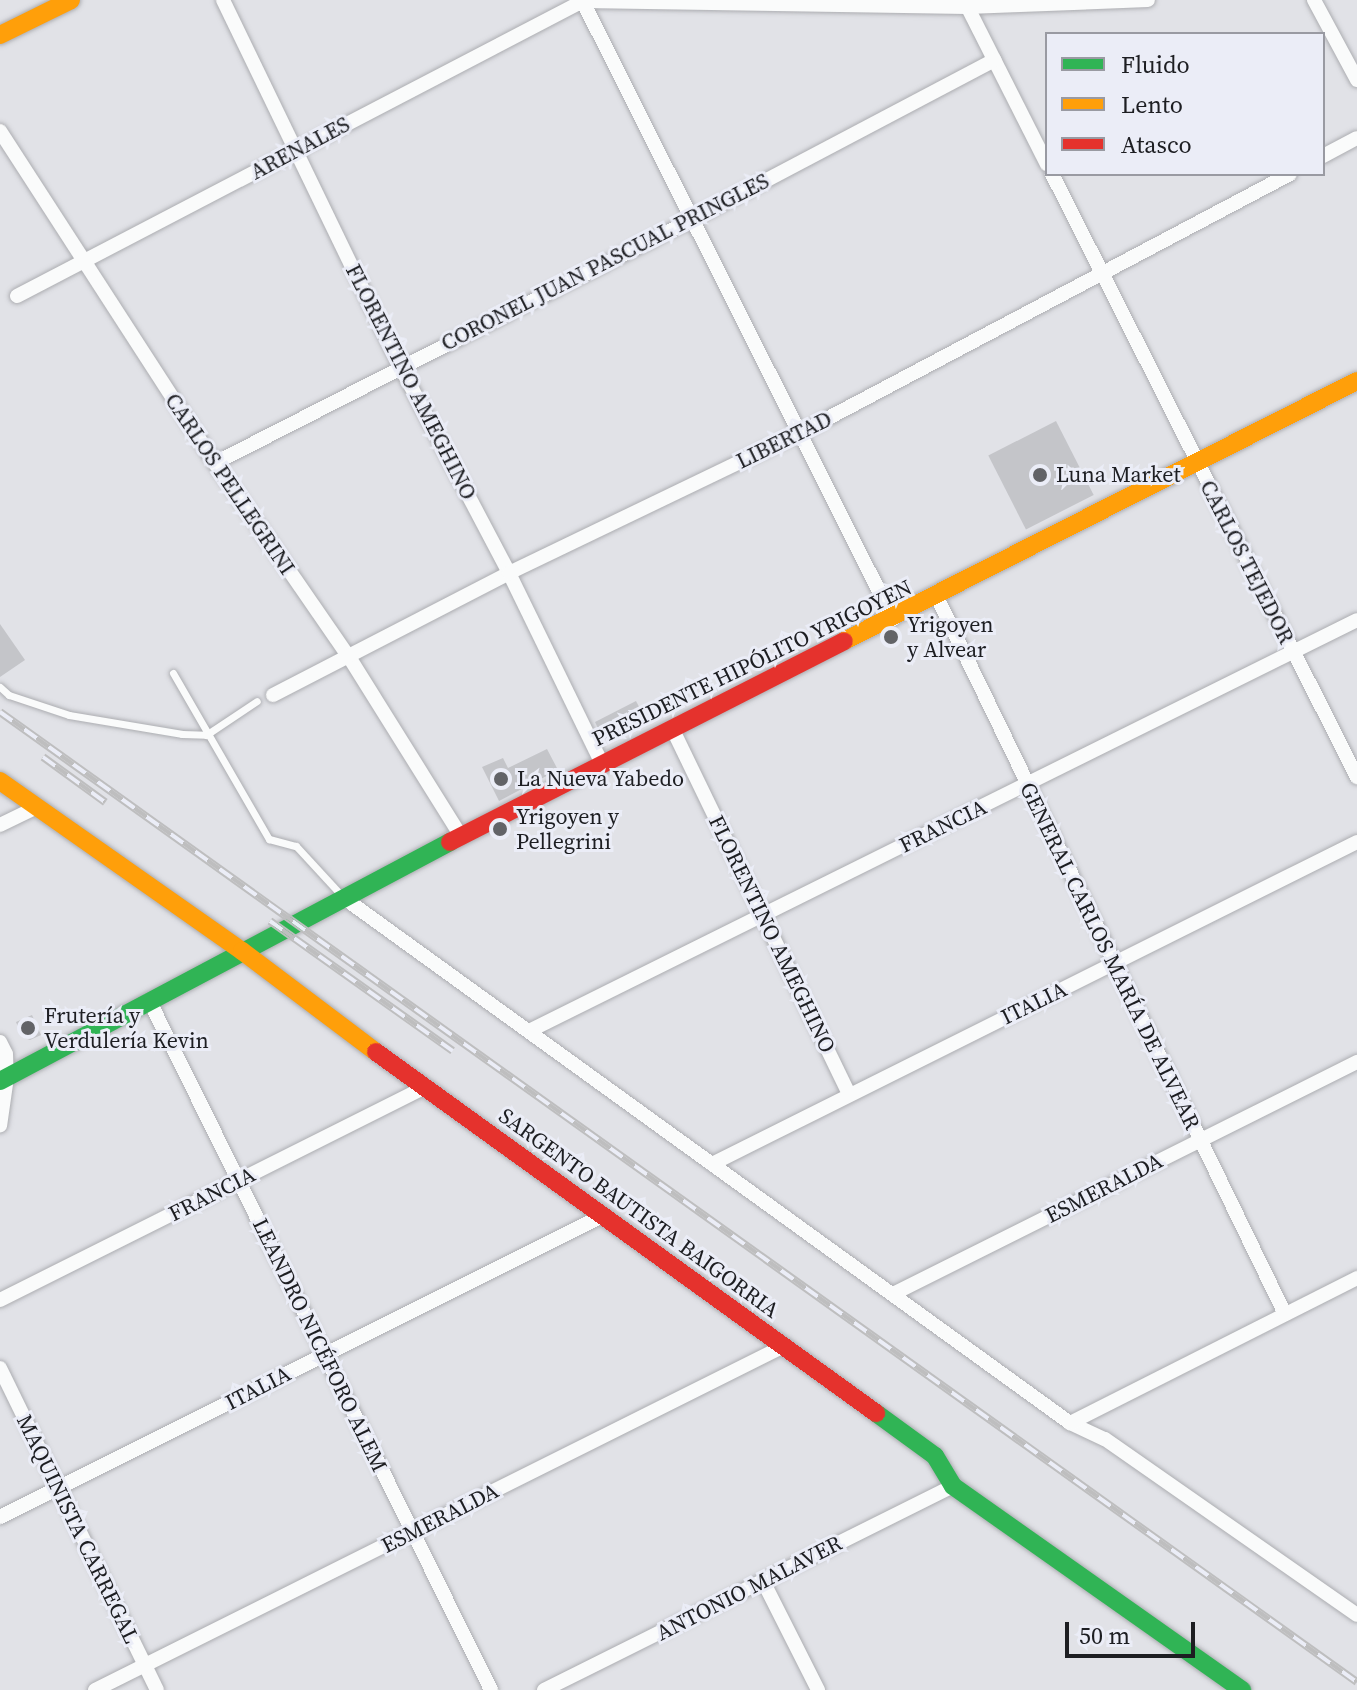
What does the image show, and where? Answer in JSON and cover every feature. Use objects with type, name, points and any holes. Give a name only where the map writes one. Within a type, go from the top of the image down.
[{"type":"street","points":[[0,35],[71,0]]},
{"type":"street","name":"FLORENTINO AMEGHINO","points":[[223,0],[400,366],[509,573],[602,764]]},
{"type":"street","points":[[893,619],[582,0],[966,3],[1148,0]]},
{"type":"street","name":"ARENALES","points":[[17,296],[582,0]]},
{"type":"street","points":[[1314,0],[1357,80]]},
{"type":"street","points":[[966,3],[1045,160]]},
{"type":"street","name":"CORONEL JUAN PASCUAL PRINGLES","points":[[215,463],[691,220],[994,60]]},
{"type":"street","name":"CARLOS PELLEGRINI","points":[[0,131],[215,463],[349,657],[461,836]]},
{"type":"street","points":[[1325,155],[1357,138]]},
{"type":"street","name":"CARLOS TEJEDOR","points":[[1053,176],[1357,777]]},
{"type":"street","name":"LIBERTAD","points":[[273,695],[509,573],[800,433],[1286,176]]},
{"type":"street","name":"PRESIDENTE HIPÓLITO YRIGOYEN","points":[[4,1079],[461,836],[1197,465],[1357,381]]},
{"type":"street","name":"GENERAL CARLOS MARÍA DE ALVEAR","points":[[937,597],[1285,1314]]},
{"type":"street","name":"FRANCIA","points":[[529,1031],[1357,620]]},
{"type":"street","name":"FLORENTINO AMEGHINO","points":[[673,730],[849,1094]]},
{"type":"street","name":"SARGENTO BAUTISTA BAIGORRIA","points":[[0,781],[242,951],[424,1088],[935,1456],[953,1486],[1242,1690]]},
{"type":"street","points":[[0,825],[37,807]]},
{"type":"street","name":"ITALIA","points":[[712,1164],[1357,842]]},
{"type":"street","points":[[344,898],[895,1293],[1070,1423],[1105,1439],[1357,1615]]},
{"type":"street","name":"LEANDRO NICÉFORO ALEM","points":[[149,1000],[491,1690]]},
{"type":"street","points":[[0,1042],[6,1054],[0,1126]]},
{"type":"street","name":"ESMERALDA","points":[[895,1293],[1357,1062]]},
{"type":"street","name":"FRANCIA","points":[[0,1300],[424,1088]]},
{"type":"street","name":"ITALIA","points":[[0,1517],[602,1216]]},
{"type":"street","points":[[1070,1423],[1357,1278]]},
{"type":"street","name":"ESMERALDA","points":[[95,1690],[784,1346]]},
{"type":"street","name":"MAQUINISTA CARREGAL","points":[[0,1368],[157,1690]]},
{"type":"street","name":"ANTONIO MALAVER","points":[[544,1690],[953,1486]]},
{"type":"street","points":[[763,1581],[818,1690]]},
{"type":"lane","points":[[173,673],[206,735],[269,839],[296,846],[344,898]]},
{"type":"lane","points":[[0,687],[9,695],[69,715],[206,735],[257,701]]},
{"type":"building","name":"Luna Market","points":[[1056,421],[1094,495],[1026,529],[988,456]]},
{"type":"building","points":[[0,624],[25,660],[0,677]]},
{"type":"building","points":[[636,701],[648,724],[611,743],[603,739],[595,722]]},
{"type":"building","points":[[547,749],[558,770],[499,801],[482,767],[503,758],[508,768]]},
{"type":"building","name":"Frutería y Verdulería Kevin","points":[[32,1015],[41,1035],[30,1040],[22,1037],[16,1022]]},
{"type":"railway","points":[[0,712],[1357,1682]]},
{"type":"railway","points":[[43,757],[105,802]]},
{"type":"railway","points":[[270,921],[453,1051]]},
{"type":"traffic: fast","points":[[0,1081],[450,842]]},
{"type":"traffic: fast","points":[[876,1413],[935,1456],[953,1486],[1242,1690]]},
{"type":"traffic: slow","points":[[0,35],[71,0]]},
{"type":"traffic: slow","points":[[844,641],[1357,381]]},
{"type":"traffic: slow","points":[[0,781],[242,951],[376,1052]]},
{"type":"traffic: jam","points":[[450,842],[844,641]]},
{"type":"traffic: jam","points":[[376,1052],[876,1413]]},
{"type":"place","name":"Luna Market","points":[[1040,475]]},
{"type":"place","name":"Yrigoyen y Alvear","points":[[891,637]]},
{"type":"place","name":"La Nueva Yabedo","points":[[501,779]]},
{"type":"place","name":"Yrigoyen y Pellegrini","points":[[500,829]]},
{"type":"place","name":"Frutería y Verdulería Kevin","points":[[28,1028]]}]
